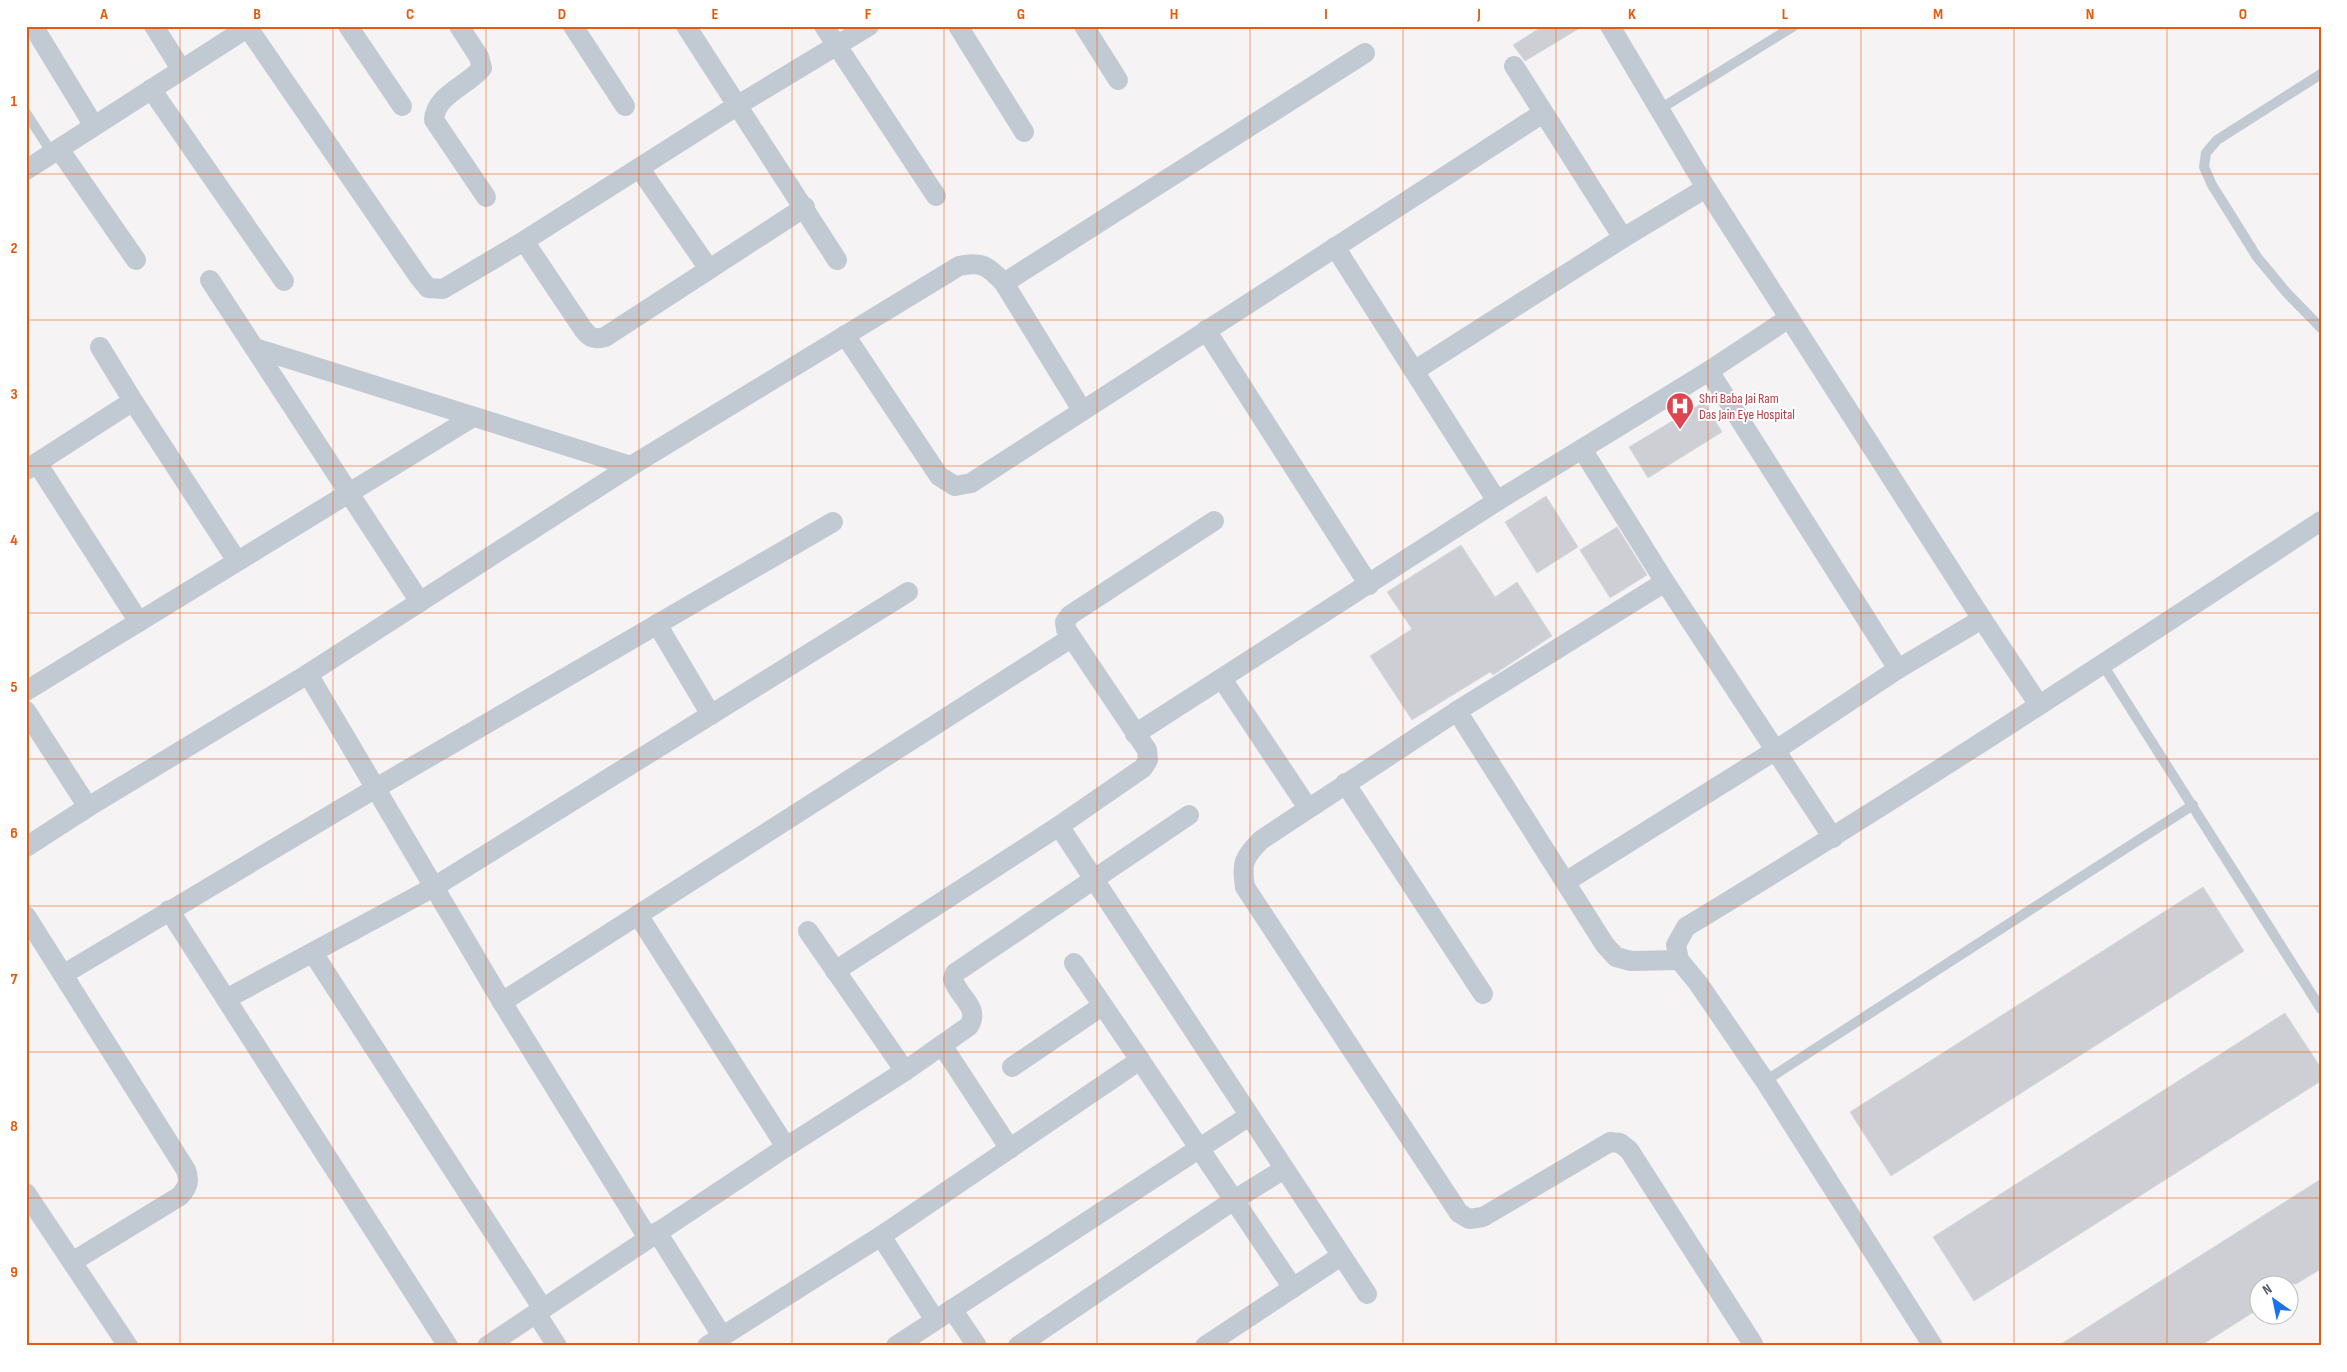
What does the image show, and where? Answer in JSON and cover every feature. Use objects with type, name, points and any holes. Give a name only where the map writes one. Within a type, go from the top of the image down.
[{"type":"street","points":[[33,26],[94,126]]},
{"type":"street","points":[[154,26],[181,69]]},
{"type":"street","points":[[348,26],[402,106]]},
{"type":"street","points":[[459,26],[479,57],[482,68],[474,77],[440,101],[434,111],[434,120],[486,197]]},
{"type":"street","points":[[573,26],[625,106]]},
{"type":"street","points":[[686,26],[837,260]]},
{"type":"street","points":[[824,26],[936,196]]},
{"type":"street","points":[[26,170],[249,27],[428,288],[443,290],[640,169],[738,105],[869,26]]},
{"type":"street","points":[[958,26],[1024,132]]},
{"type":"street","points":[[1084,26],[1118,80]]},
{"type":"street","points":[[1610,26],[1706,188],[2039,705]]},
{"type":"street","points":[[1004,283],[1364,53]]},
{"type":"street","points":[[1514,66],[1623,238]]},
{"type":"street","points":[[151,89],[284,281]]},
{"type":"street","points":[[845,335],[939,476],[955,486],[971,483],[1543,113]]},
{"type":"street","points":[[56,151],[136,260]]},
{"type":"street","points":[[640,169],[709,269]]},
{"type":"street","points":[[1414,371],[1623,238],[1706,188]]},
{"type":"street","points":[[524,241],[588,336],[595,340],[605,338],[804,207]]},
{"type":"street","points":[[1335,247],[1497,501]]},
{"type":"street","points":[[26,847],[88,807],[308,674],[631,466],[959,266],[975,263],[989,268],[1004,283],[1082,410]]},
{"type":"street","points":[[210,280],[420,602]]},
{"type":"street","points":[[1135,734],[1497,501],[1709,371],[1789,318]]},
{"type":"street","points":[[1206,330],[1369,585]]},
{"type":"street","points":[[100,347],[237,561]]},
{"type":"street","points":[[255,348],[631,466]]},
{"type":"street","points":[[1709,371],[1898,669]]},
{"type":"street","points":[[133,401],[32,466],[139,622]]},
{"type":"street","points":[[26,691],[473,417]]},
{"type":"street","points":[[1582,449],[1665,582],[1833,838]]},
{"type":"street","points":[[1932,1346],[1765,1081],[1698,983],[1679,960],[1676,944],[1686,927],[1833,838],[2104,664],[2321,520]]},
{"type":"street","points":[[835,971],[1059,826],[1143,768],[1148,760],[1147,750],[1071,638],[1066,630],[1066,622],[1070,615],[1214,521]]},
{"type":"street","points":[[64,974],[376,788],[833,522]]},
{"type":"street","points":[[1665,582],[1346,782],[1261,840],[1248,852],[1242,869],[1246,888],[1459,1213],[1470,1219],[1482,1218],[1610,1142],[1620,1142],[1629,1150],[1753,1344]]},
{"type":"street","points":[[226,999],[434,887],[908,592]]},
{"type":"street","points":[[1567,881],[1776,750],[1898,669],[1982,619]]},
{"type":"street","points":[[657,624],[711,715]]},
{"type":"street","points":[[502,1002],[1071,638]]},
{"type":"street","points":[[308,674],[502,1002],[653,1235],[714,1341],[881,1236],[1140,1060]]},
{"type":"street","points":[[1222,679],[1308,808]]},
{"type":"street","points":[[26,711],[88,807]]},
{"type":"street","points":[[1458,711],[1605,944],[1616,957],[1631,961],[1679,960]]},
{"type":"street","points":[[1346,782],[1483,994]]},
{"type":"street","points":[[487,1346],[786,1147],[905,1071],[969,1026],[973,1019],[973,1010],[954,984],[952,979],[955,973],[1189,814]]},
{"type":"street","points":[[1059,826],[1367,1294]]},
{"type":"street","points":[[169,910],[448,1346]]},
{"type":"street","points":[[638,915],[786,1147]]},
{"type":"street","points":[[26,916],[186,1170],[189,1180],[186,1189],[180,1196],[72,1262]]},
{"type":"street","points":[[808,932],[905,1071]]},
{"type":"street","points":[[312,953],[540,1311],[557,1346]]},
{"type":"street","points":[[1074,963],[1293,1288]]},
{"type":"street","points":[[1012,1067],[1102,1006]]},
{"type":"street","points":[[942,1045],[1010,1149]]},
{"type":"street","points":[[896,1346],[1249,1116]]},
{"type":"street","points":[[1018,1346],[1234,1200],[1284,1169]]},
{"type":"street","points":[[26,1193],[128,1346]]},
{"type":"street","points":[[881,1236],[935,1320]]},
{"type":"street","points":[[1205,1346],[1341,1256]]},
{"type":"street","points":[[952,1309],[977,1346]]},
{"type":"lane","points":[[1660,109],[1794,26]]},
{"type":"lane","points":[[2321,74],[2217,140],[2206,153],[2204,167],[2212,185],[2257,257],[2286,292],[2321,328]]},
{"type":"lane","points":[[26,113],[56,151]]},
{"type":"lane","points":[[2104,664],[2321,1010]]},
{"type":"lane","points":[[1765,1081],[2193,805]]},
{"type":"building","points":[[1543,26],[1583,26],[1525,61],[1513,45]]},
{"type":"building","points":[[1704,402],[1722,432],[1648,478],[1629,447]]},
{"type":"building","points":[[1546,496],[1578,547],[1537,573],[1505,522]]},
{"type":"building","points":[[1617,527],[1647,575],[1610,598],[1580,550]]},
{"type":"building","points":[[1461,545],[1495,597],[1517,582],[1552,636],[1493,675],[1490,672],[1412,720],[1370,656],[1412,629],[1387,592]]},
{"type":"building","points":[[2203,887],[2244,951],[1891,1176],[1850,1112]]},
{"type":"building","points":[[2285,1013],[2321,1068],[2321,1081],[1974,1301],[1933,1237]]},
{"type":"building","points":[[2321,1179],[2321,1269],[2300,1282],[2300,1274],[2250,1274],[2250,1314],[2200,1346],[2058,1346]]},
{"type":"place","name":"Shri Baba Jai Ram Das Jain Eye Hospital","points":[[1680,430]]}]
